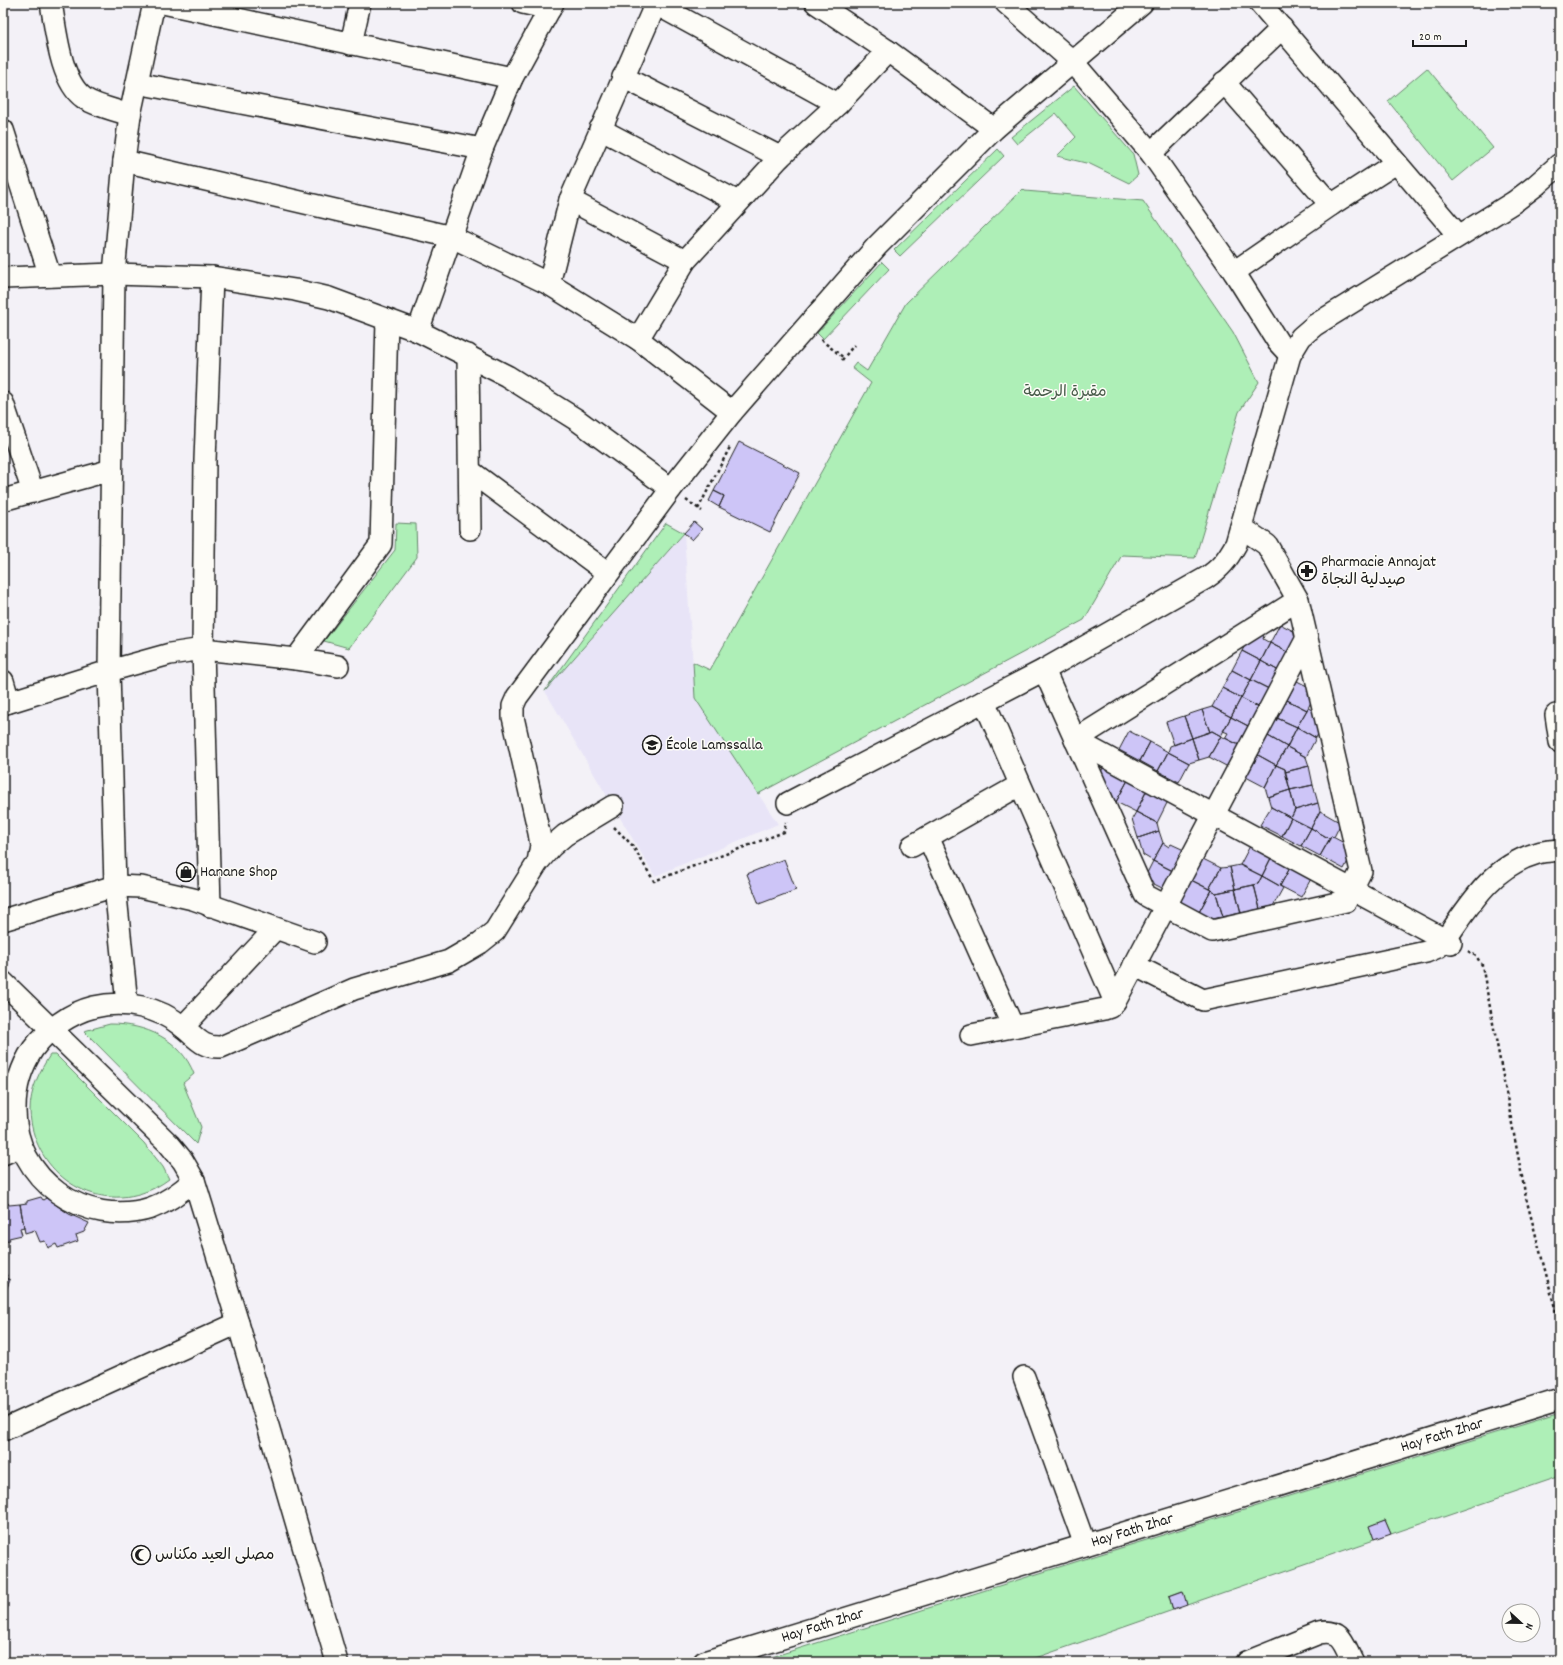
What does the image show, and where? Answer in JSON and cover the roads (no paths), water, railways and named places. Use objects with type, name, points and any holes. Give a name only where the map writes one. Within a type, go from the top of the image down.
[{"type":"street","points":[[51,3],[64,65],[75,91],[85,99],[130,115]]},
{"type":"street","points":[[127,1004],[115,886],[109,670],[114,274],[124,160],[130,115],[154,3]]},
{"type":"street","points":[[163,3],[512,78]]},
{"type":"street","points":[[351,44],[360,3]]},
{"type":"street","points":[[418,331],[482,149],[512,78],[551,6],[523,3]]},
{"type":"street","points":[[816,3],[888,51],[994,129]]},
{"type":"street","points":[[1006,3],[1073,62],[1151,153],[1234,272],[1278,342],[1290,355]]},
{"type":"street","points":[[538,862],[541,845],[539,833],[513,717],[513,706],[517,697],[671,489],[732,412],[877,246],[994,129],[1142,3]]},
{"type":"street","points":[[1260,3],[1458,235]]},
{"type":"street","points":[[549,284],[570,200],[656,4],[838,104]]},
{"type":"street","points":[[1151,153],[1282,28]]},
{"type":"street","points":[[638,339],[685,261],[780,157],[838,104],[888,51]]},
{"type":"street","points":[[623,77],[780,157]]},
{"type":"street","points":[[1224,82],[1331,205]]},
{"type":"street","points":[[137,83],[482,149]]},
{"type":"street","points":[[600,129],[738,202]]},
{"type":"street","points":[[3,130],[50,276]]},
{"type":"street","points":[[124,160],[452,237],[549,284],[638,339],[732,412]]},
{"type":"street","points":[[1234,272],[1331,205],[1396,163]]},
{"type":"street","points":[[788,804],[1044,670],[1206,578],[1220,568],[1229,558],[1236,544],[1290,355],[1301,337],[1315,325],[1458,235],[1514,202],[1536,186],[1560,164]]},
{"type":"street","points":[[570,200],[685,261]]},
{"type":"street","points":[[3,278],[114,274],[212,277],[295,290],[329,298],[418,331],[507,376],[577,420],[671,489]]},
{"type":"street","points":[[210,906],[203,649],[205,460],[212,277]]},
{"type":"street","points":[[296,659],[381,544],[387,320]]},
{"type":"street","points":[[468,355],[470,529]]},
{"type":"street","points":[[3,403],[33,492]]},
{"type":"street","points":[[3,500],[111,470]]},
{"type":"street","points":[[470,471],[608,573]]},
{"type":"street","points":[[1044,670],[1145,895],[1212,931],[1346,901],[1362,870],[1298,600],[1267,545],[1241,527]]},
{"type":"street","points":[[1075,740],[1298,600]]},
{"type":"street","points":[[971,1035],[1104,1009],[1110,1007],[1115,1002],[1307,638]]},
{"type":"street","points":[[3,681],[6,703],[109,670],[170,654],[203,649],[296,659],[338,666]]},
{"type":"street","points":[[984,701],[1115,1002]]},
{"type":"street","points":[[1556,715],[1560,742]]},
{"type":"street","points":[[1075,740],[1448,941]]},
{"type":"street","points":[[1013,1027],[920,841],[1020,785]]},
{"type":"street","points":[[194,1180],[184,1190],[172,1197],[152,1207],[137,1211],[105,1212],[89,1209],[61,1196],[48,1186],[28,1161],[12,1150],[17,1131],[15,1099],[18,1083],[22,1068],[40,1040],[52,1028],[65,1019],[94,1007],[127,1004],[158,1012],[171,1018],[203,1044],[212,1048],[221,1047],[354,989],[449,961],[480,943],[495,931],[538,862],[551,847],[565,836],[607,809]]},
{"type":"street","points":[[1134,965],[1203,1000],[1426,952],[1448,941],[1483,887],[1502,871],[1518,861],[1539,853],[1560,850]]},
{"type":"street","points":[[3,920],[115,886],[141,887],[193,899],[315,942]]},
{"type":"street","points":[[183,1027],[275,928]]},
{"type":"street","points":[[3,982],[52,1028],[169,1144],[183,1161],[194,1180],[238,1323],[337,1662]]},
{"type":"street","points":[[3,1430],[238,1323]]},
{"type":"street","points":[[1024,1377],[1085,1545]]},
{"type":"street","name":"Hay Fath Zhar","points":[[704,1662],[1560,1399]]},
{"type":"street","points":[[1247,1662],[1327,1631],[1340,1637],[1353,1662]]},
{"type":"place","name":"Pharmacie Annajat صيدلية النجاة","points":[[1307,571]]},
{"type":"place","name":"École Lamssalla","points":[[652,745]]},
{"type":"place","name":"Hanane Shop","points":[[186,872]]},
{"type":"place","name":"مصلى العيد مكناس","points":[[141,1555]]},
{"type":"park label","name":"مقبرة الرحمة","points":[[1065,392]]}]
